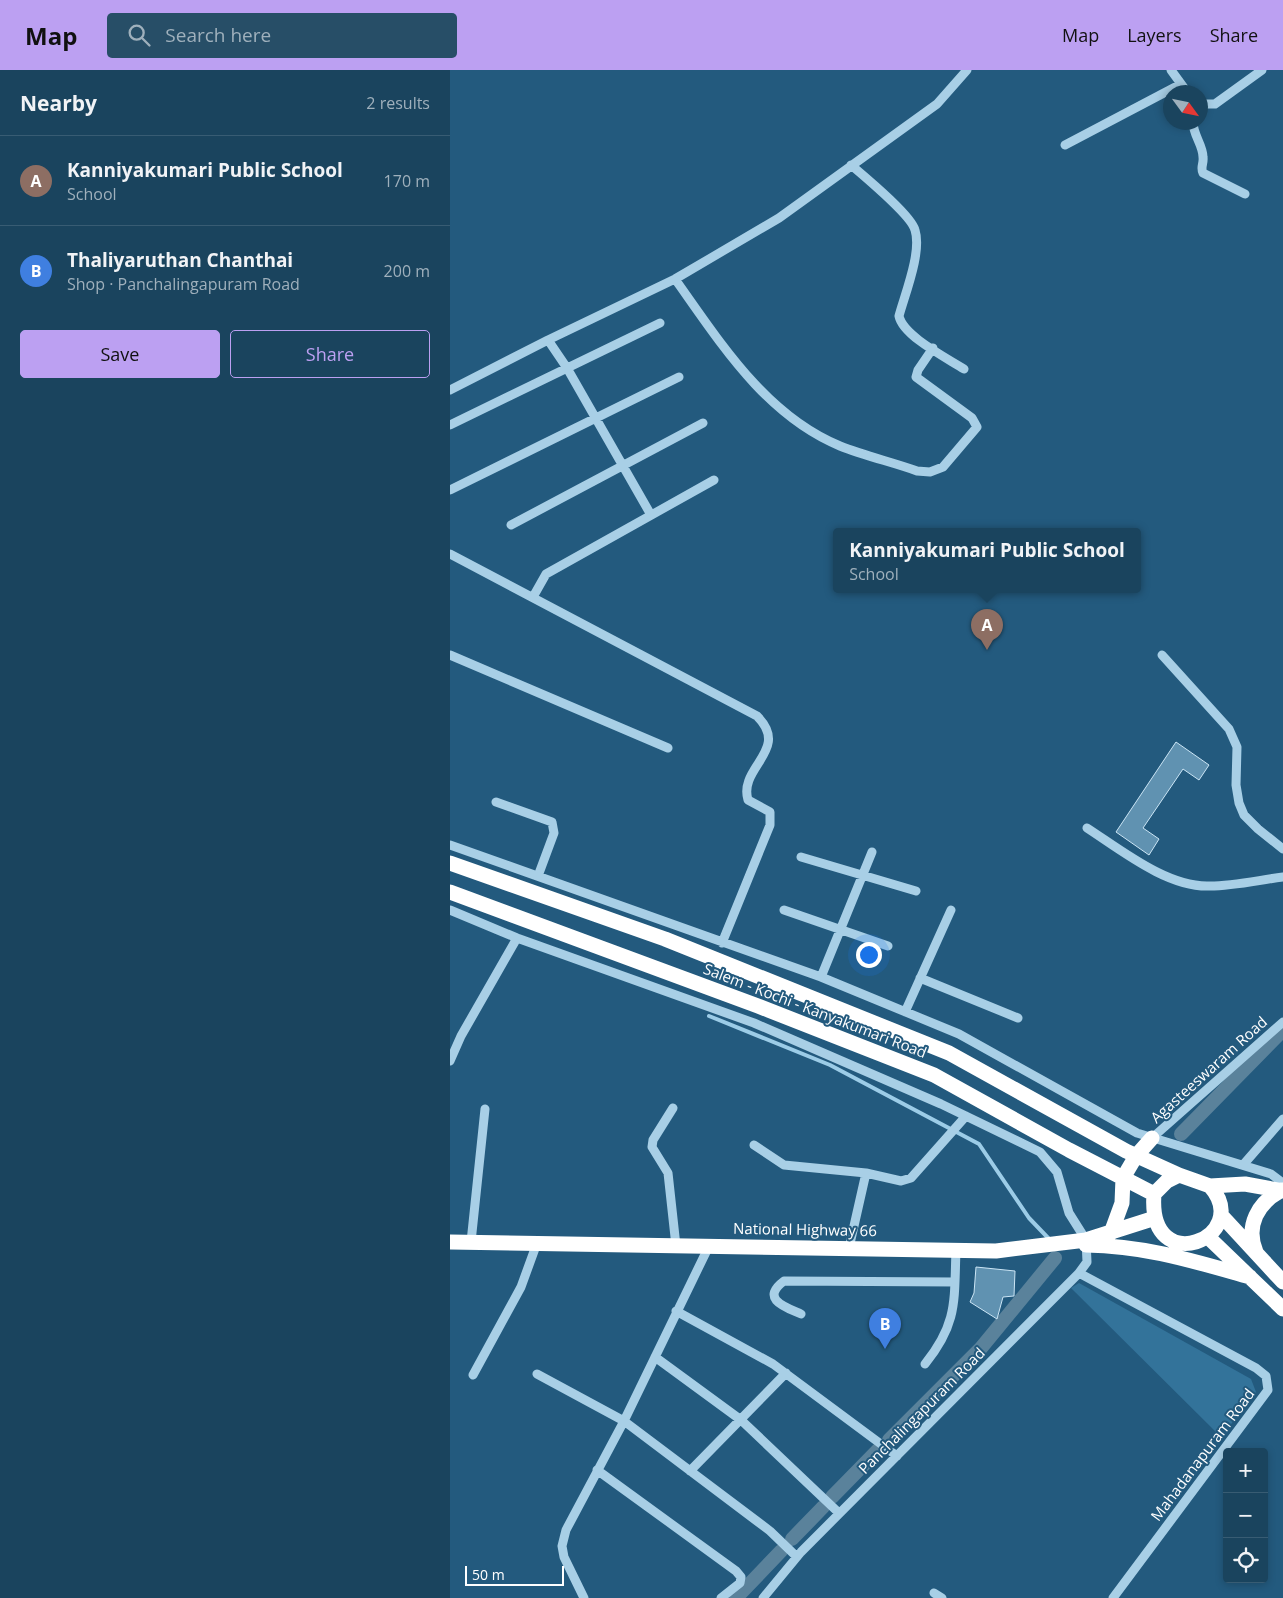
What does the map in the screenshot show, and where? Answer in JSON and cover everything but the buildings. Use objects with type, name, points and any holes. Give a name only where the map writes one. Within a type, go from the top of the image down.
[{"type":"highway","name":"Salem - Kochi - Kanyakumari Road","points":[[450,863],[666,938],[949,1053],[1136,1156],[1179,1175]]},
{"type":"highway","name":"Salem - Kochi - Kanyakumari Road","points":[[450,892],[758,1006],[934,1076],[1154,1194]]},
{"type":"highway","points":[[1111,1233],[1122,1203],[1123,1178],[1136,1156],[1152,1138]]},
{"type":"highway","points":[[1210,1186],[1220,1203],[1221,1215],[1216,1227],[1208,1237],[1196,1243],[1184,1244],[1172,1240],[1162,1232],[1153,1210],[1154,1194],[1167,1181],[1179,1175],[1210,1186],[1245,1184],[1283,1188]]},
{"type":"highway","points":[[1257,1256],[1252,1243],[1255,1215],[1260,1205],[1269,1196],[1283,1188]]},
{"type":"highway","points":[[1221,1215],[1283,1282]]},
{"type":"highway","name":"National Highway 66","points":[[450,1242],[996,1251],[1086,1242],[1155,1218]]},
{"type":"highway","points":[[1208,1237],[1283,1309]]},
{"type":"highway","points":[[1086,1242],[1158,1251],[1250,1277]]},
{"type":"street","points":[[450,390],[675,279],[779,218],[851,164],[937,104],[967,70]]},
{"type":"street","points":[[1065,145],[1181,84],[1171,70]]},
{"type":"street","points":[[1208,104],[1215,104],[1262,70]]},
{"type":"street","points":[[1193,130],[1204,156],[1201,169],[1203,173],[1245,194]]},
{"type":"street","points":[[851,164],[906,216],[915,229],[917,243],[899,316],[901,324],[909,332],[964,369]]},
{"type":"street","points":[[675,279],[733,359],[758,388],[781,408],[820,435],[840,446],[917,470],[930,472],[943,467],[973,433],[977,423],[916,377],[918,370],[933,348]]},
{"type":"street","points":[[450,425],[660,323]]},
{"type":"street","points":[[548,340],[567,368],[651,515]]},
{"type":"street","points":[[450,490],[678,377]]},
{"type":"street","points":[[511,525],[703,423]]},
{"type":"street","points":[[533,598],[546,574],[714,480]]},
{"type":"street","points":[[450,554],[757,716],[766,726],[770,735],[768,747],[750,781],[746,794],[748,800],[770,812],[770,825],[722,943]]},
{"type":"street","points":[[450,655],[668,748]]},
{"type":"street","points":[[1162,655],[1228,729],[1237,747],[1236,785],[1239,803],[1244,815],[1258,830],[1283,849]]},
{"type":"street","points":[[496,802],[552,822],[554,833],[538,876]]},
{"type":"street","points":[[1087,828],[1155,870],[1179,882],[1209,887],[1283,877]]},
{"type":"street","points":[[450,845],[822,977],[959,1034],[1137,1133],[1271,1174],[1283,1188]]},
{"type":"street","points":[[822,977],[864,877],[872,852]]},
{"type":"street","points":[[801,857],[916,891]]},
{"type":"street","points":[[450,910],[517,938],[754,1023],[966,1116],[1040,1152],[1057,1172],[1069,1212],[1086,1242]]},
{"type":"street","points":[[784,910],[888,946]]},
{"type":"street","points":[[905,1012],[951,910]]},
{"type":"street","points":[[450,1061],[461,1036],[517,938]]},
{"type":"street","points":[[920,978],[1018,1018]]},
{"type":"street","name":"Agasteeswaram Road","points":[[1152,1138],[1283,1022]]},
{"type":"street","points":[[673,1108],[653,1140],[652,1147],[668,1173],[676,1246]]},
{"type":"street","points":[[471,1242],[485,1109]]},
{"type":"street","points":[[754,1145],[784,1165],[866,1173],[901,1181],[911,1178],[966,1116]]},
{"type":"street","points":[[1243,1166],[1283,1119]]},
{"type":"street","points":[[849,1248],[866,1173]]},
{"type":"street","name":"Panchalingapuram Road","points":[[763,1598],[797,1557],[1079,1273],[1087,1262],[1086,1242]]},
{"type":"street","points":[[473,1375],[521,1287],[537,1244]]},
{"type":"street","points":[[584,1598],[564,1557],[562,1546],[566,1530],[596,1470],[624,1421],[708,1246]]},
{"type":"street","points":[[925,1364],[946,1334],[954,1309],[956,1250]]},
{"type":"street","name":"Mahadanapuram Road","points":[[1079,1273],[1256,1368],[1266,1376],[1268,1390],[1113,1598]]},
{"type":"street","points":[[801,1314],[781,1306],[776,1301],[774,1292],[777,1286],[784,1281],[955,1282]]},
{"type":"street","points":[[676,1311],[750,1350],[786,1373],[897,1456]]},
{"type":"street","points":[[655,1357],[740,1420],[839,1514]]},
{"type":"street","points":[[690,1471],[786,1373]]},
{"type":"street","points":[[537,1374],[624,1421],[770,1531],[797,1557]]},
{"type":"street","points":[[596,1470],[736,1571],[741,1577],[740,1583],[721,1598]]},
{"type":"shaded area","points":[[1079,1283],[1251,1379],[1256,1392],[1221,1437],[1071,1288]]},
{"type":"waterway","points":[[709,1016],[830,1065],[979,1144],[1029,1218],[1051,1241]]},
{"type":"waterway","points":[[1181,1134],[1283,1030]]},
{"type":"waterway","points":[[889,1440],[981,1348],[1055,1258]]},
{"type":"waterway","points":[[832,1497],[878,1450]]},
{"type":"waterway","points":[[792,1539],[823,1507]]},
{"type":"waterway","points":[[736,1598],[781,1551]]},
{"type":"place","name":"Kanniyakumari Public School","points":[[987,650]]},
{"type":"place","name":"Thaliyaruthan Chanthai","points":[[885,1349]]}]
